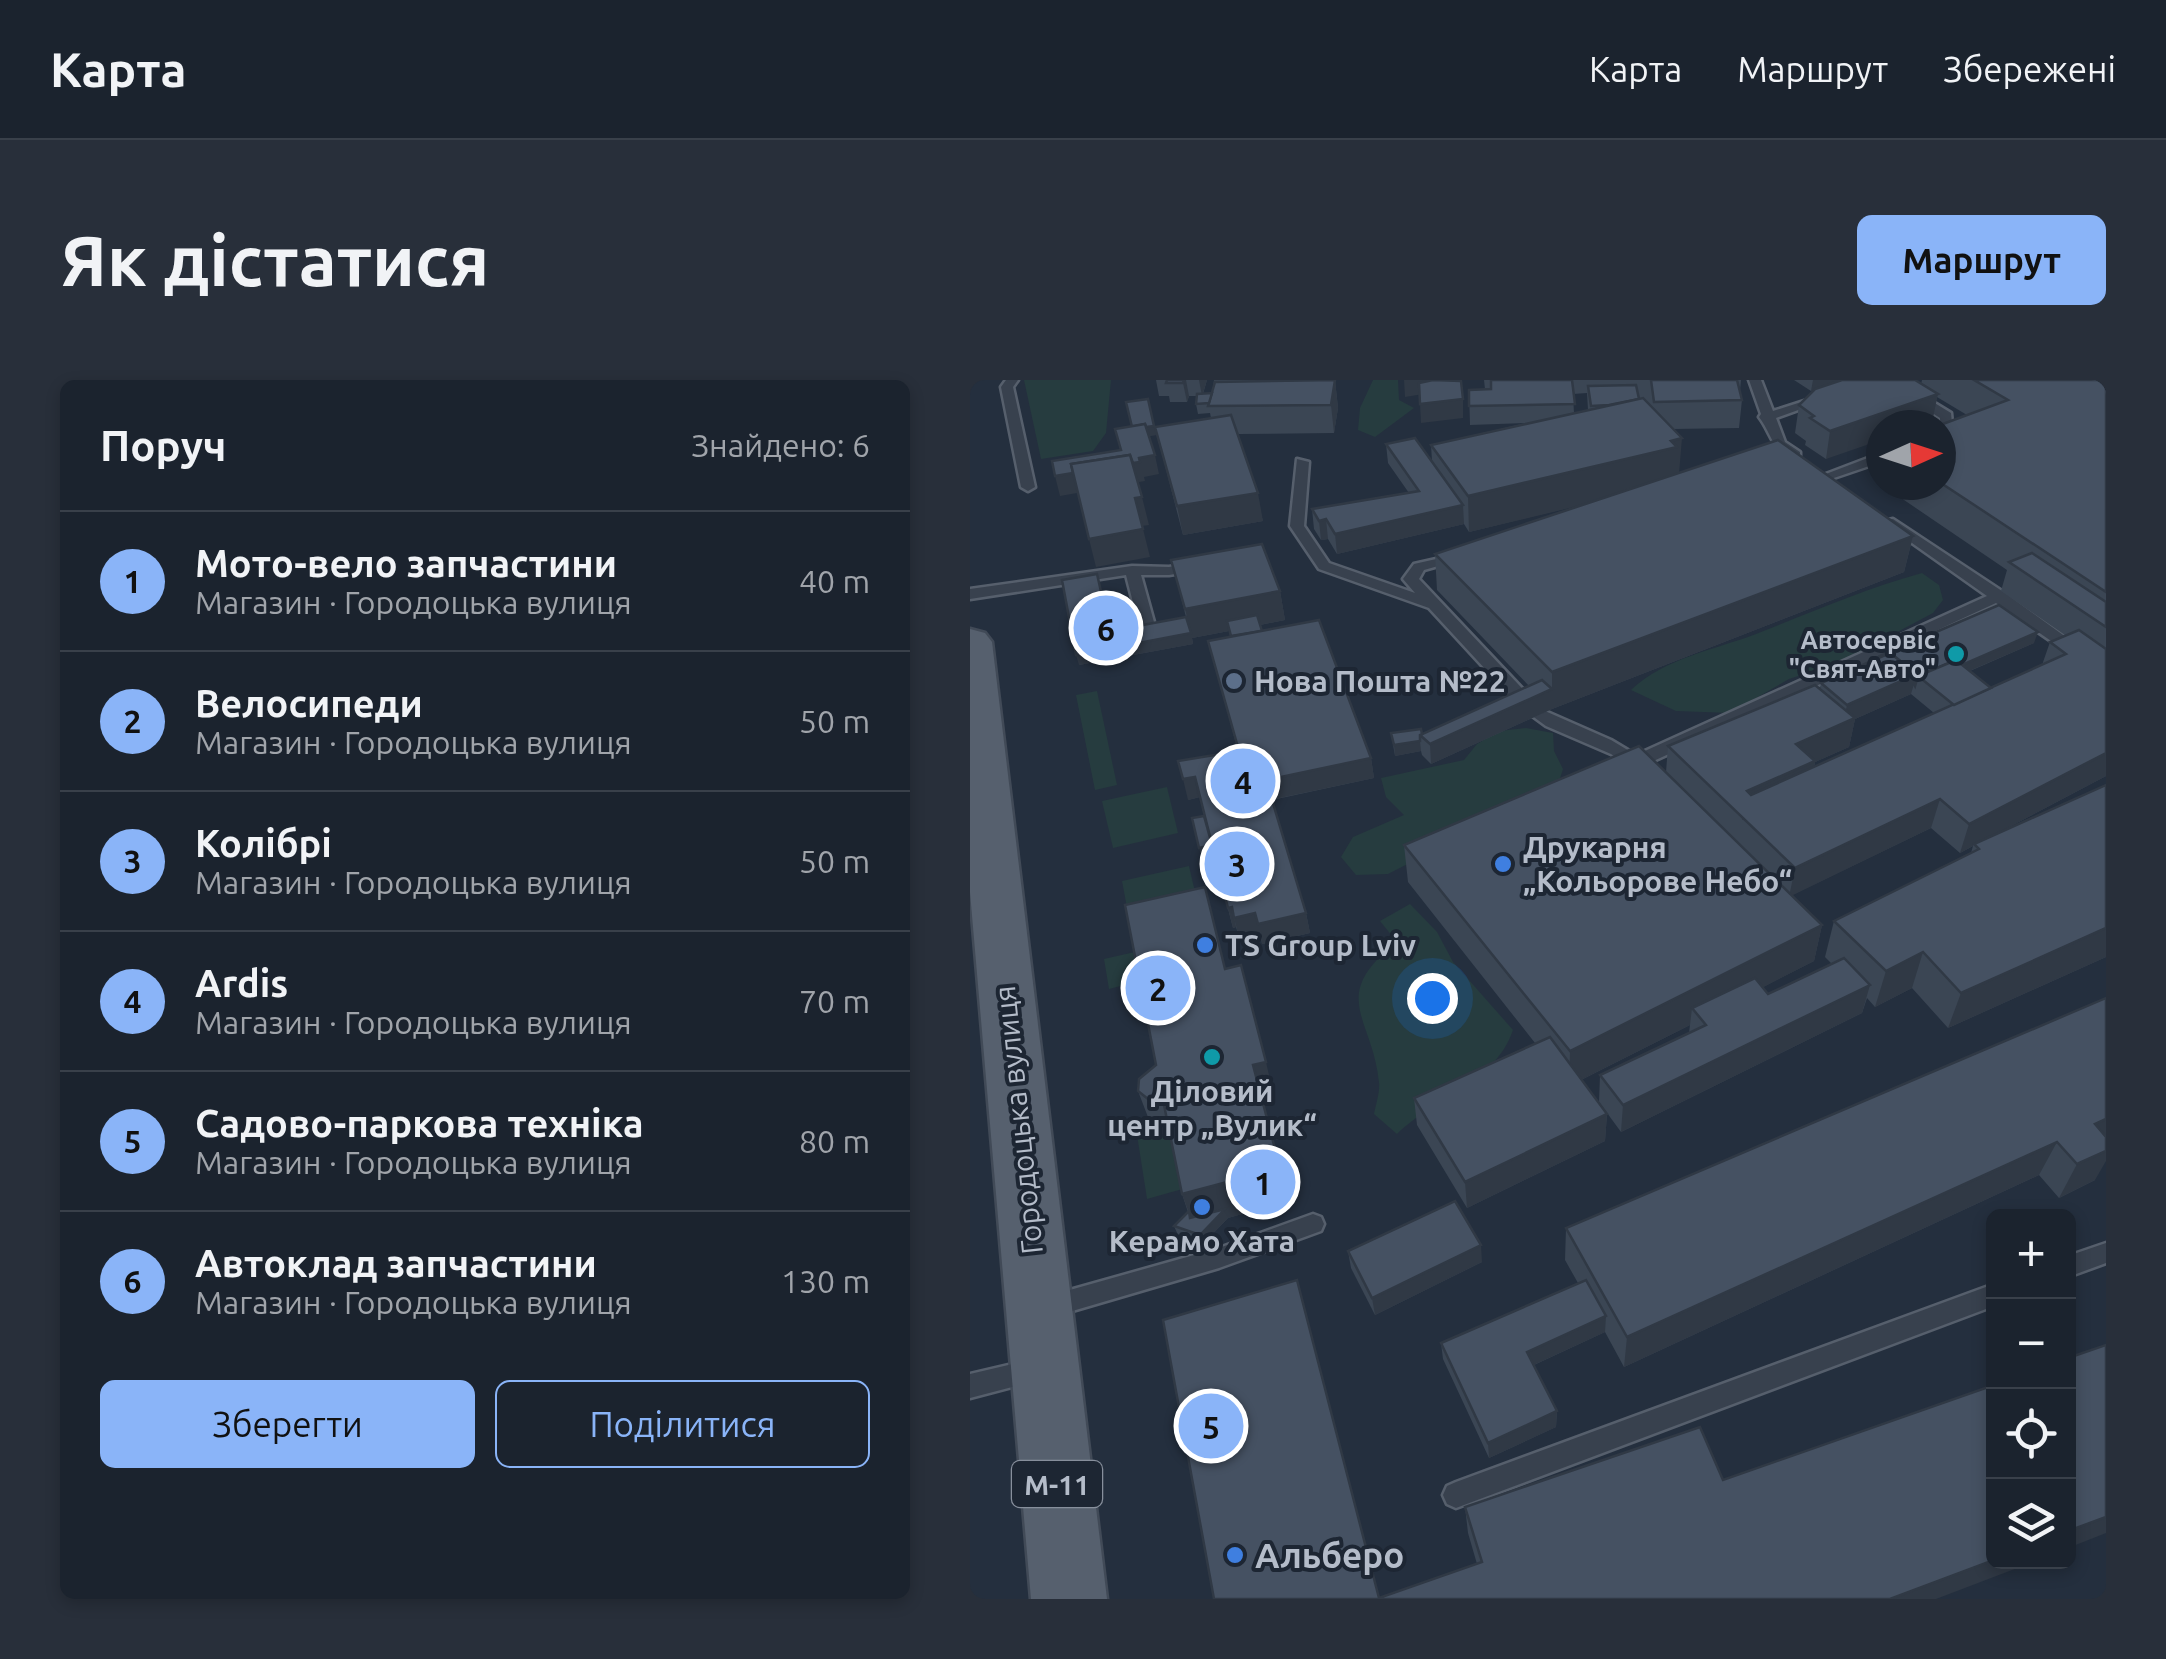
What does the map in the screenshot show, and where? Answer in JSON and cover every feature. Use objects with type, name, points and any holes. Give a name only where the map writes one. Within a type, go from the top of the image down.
[{"type":"main road","name":"Городоцька вулиця","points":[[970,642],[1070,1599]]},
{"type":"lane","points":[[1012,380],[1007,387],[1028,487]]},
{"type":"lane","points":[[1755,380],[1771,447],[1841,488]]},
{"type":"lane","points":[[1888,380],[1936,410]]},
{"type":"lane","points":[[1766,417],[1842,393]]},
{"type":"lane","points":[[1302,462],[1297,526],[1324,566],[1436,606]]},
{"type":"lane","points":[[1825,477],[1866,462]]},
{"type":"lane","points":[[1872,509],[2106,674]]},
{"type":"lane","points":[[1480,550],[1418,568],[1411,579],[1534,710],[1561,728],[1607,741],[1662,788]]},
{"type":"lane","points":[[970,594],[1132,570],[1169,572],[1208,564]]},
{"type":"lane","points":[[1132,570],[1146,622]]},
{"type":"lane","points":[[1635,762],[2000,596]]},
{"type":"lane","points":[[970,1386],[1041,1339],[1219,1258],[1313,1224]]},
{"type":"lane","points":[[2076,1264],[2106,1253]]},
{"type":"lane","points":[[1456,1495],[1986,1298]]},
{"type":"green space","points":[[1024,380],[1111,380],[1106,433],[1093,451],[1041,459]]},
{"type":"green space","points":[[1373,380],[1398,380],[1399,400],[1414,408],[1375,437],[1358,430],[1360,408]]},
{"type":"green space","points":[[1922,573],[1939,585],[1943,600],[1933,613],[1841,662],[1789,679],[1730,713],[1676,711],[1631,690],[1674,662]]},
{"type":"green space","points":[[1097,691],[1117,785],[1095,790],[1076,695]]},
{"type":"green space","points":[[1526,728],[1553,733],[1554,751],[1563,769],[1557,788],[1388,874],[1356,875],[1341,857],[1353,837],[1404,815],[1386,797],[1381,778],[1464,760],[1477,744],[1499,731]]},
{"type":"green space","points":[[1167,787],[1178,833],[1113,848],[1102,801]]},
{"type":"green space","points":[[1189,866],[1201,917],[1132,934],[1122,881]]},
{"type":"green space","points":[[1410,904],[1437,932],[1453,962],[1513,1030],[1493,1063],[1397,1134],[1374,1114],[1379,1083],[1359,1008],[1359,993],[1376,961],[1397,942],[1380,921]]},
{"type":"green space","points":[[1139,951],[1144,980],[1109,989],[1104,959]]},
{"type":"green space","points":[[1155,1130],[1175,1134],[1186,1188],[1147,1199],[1137,1135]]},
{"type":"building","points":[[1335,380],[1331,405],[1208,406],[1215,382]]},
{"type":"building","points":[[1491,380],[1572,380],[1575,404],[1469,406],[1469,390],[1491,389]]},
{"type":"building","points":[[1651,380],[1737,380],[1742,400],[1654,402]]},
{"type":"building","points":[[1842,380],[1915,380],[1938,394],[1891,410],[1866,410],[1866,419],[1830,431],[1799,405],[1815,389]]},
{"type":"building","points":[[1974,380],[2106,380],[2106,592],[1956,493],[1956,419],[2008,400]]},
{"type":"building","points":[[1461,381],[1463,399],[1420,404],[1419,383]]},
{"type":"building","points":[[1636,385],[1639,399],[1591,406],[1588,386]]},
{"type":"building","points":[[1212,393],[1209,403],[1196,404],[1197,394]]},
{"type":"building","points":[[1643,398],[1682,438],[1671,441],[1677,447],[1468,496],[1431,445]]},
{"type":"building","points":[[1148,399],[1154,426],[1132,427],[1126,402]]},
{"type":"building","points":[[1231,415],[1258,493],[1177,506],[1155,427]]},
{"type":"building","points":[[1145,424],[1155,455],[1133,463],[1130,455],[1071,464],[1073,473],[1055,476],[1052,461],[1121,450],[1115,429]]},
{"type":"building","points":[[1415,438],[1463,505],[1335,534],[1326,519],[1319,521],[1312,509],[1419,491],[1386,444]]},
{"type":"building","points":[[1778,440],[1913,536],[1552,672],[1435,554]]},
{"type":"building","points":[[1130,455],[1142,497],[1135,498],[1143,529],[1089,539],[1071,464]]},
{"type":"building","points":[[1262,544],[1280,591],[1185,609],[1171,560]]},
{"type":"building","points":[[2032,553],[2106,602],[2106,627],[2009,562]]},
{"type":"building","points":[[1097,574],[1110,631],[1186,617],[1191,633],[1076,655],[1062,580]]},
{"type":"building","name":"Автосервіс \"Свят-Авто\"","points":[[1999,605],[2038,632],[1962,665],[1956,660],[1918,676],[1915,686],[1917,674],[1890,653],[1880,656]]},
{"type":"building","points":[[1257,615],[1262,631],[1231,636],[1227,621]]},
{"type":"building","points":[[1319,620],[1371,758],[1266,780],[1306,913],[1258,924],[1255,913],[1234,918],[1232,907],[1228,908],[1195,777],[1183,779],[1178,761],[1239,751],[1208,641]]},
{"type":"building","points":[[2079,630],[2106,649],[2106,753],[1969,824],[1940,799],[1795,868],[1668,746],[1815,685],[1855,718],[1796,744],[1815,761],[1747,791],[1751,795],[2066,654],[2050,642]]},
{"type":"building","points":[[1890,653],[1917,674],[1847,705],[1821,683]]},
{"type":"building","points":[[1956,660],[1991,688],[1954,705],[1918,676]]},
{"type":"building","points":[[1542,680],[1552,689],[1430,744],[1420,735]]},
{"type":"building","points":[[1421,729],[1420,741],[1394,745],[1391,733]]},
{"type":"building","points":[[1639,746],[1822,925],[1570,1051],[1404,845]]},
{"type":"building","points":[[2106,785],[2106,928],[1961,993],[1923,952],[1886,971],[1834,921],[1979,849],[1974,844]]},
{"type":"building","points":[[1204,816],[1212,845],[1199,848],[1192,818]]},
{"type":"building","name":"Діловий центр „Вулик“","points":[[1205,887],[1225,969],[1241,965],[1266,1062],[1253,1065],[1280,1168],[1182,1194],[1163,1100],[1148,1099],[1138,1091],[1139,1079],[1156,1065],[1125,905]]},
{"type":"building","points":[[1844,958],[1870,985],[1623,1105],[1600,1075],[1706,1025],[1692,1008],[1755,978],[1768,994]]},
{"type":"building","points":[[2106,998],[2106,1119],[2095,1124],[2106,1137],[2106,1151],[2077,1164],[2057,1142],[1627,1337],[1566,1228]]},
{"type":"building","points":[[1550,1037],[1607,1114],[1465,1182],[1414,1098]]},
{"type":"building","points":[[1455,1201],[1481,1245],[1372,1298],[1348,1251]]},
{"type":"building","points":[[1225,1209],[1200,1235],[1174,1226],[1189,1211],[1190,1218]]},
{"type":"building","points":[[1297,1280],[1379,1598],[1482,1562],[1465,1507],[1700,1427],[1723,1480],[1986,1388],[1986,1563],[1890,1599],[1214,1599],[1163,1320]]},
{"type":"building","points":[[1586,1280],[1606,1316],[1527,1352],[1557,1411],[1488,1443],[1441,1343]]},
{"type":"building","points":[[2106,1345],[2106,1517],[2076,1528],[2076,1389],[2076,1355]]},
{"type":"place","name":"Автоклад запчастини","points":[[1106,628]]},
{"type":"place","name":"Автосервіс \"Свят-Авто\"","points":[[1956,654]]},
{"type":"place","name":"Нова Пошта №22","points":[[1234,681]]},
{"type":"place","name":"Ardis","points":[[1243,781]]},
{"type":"place","name":"Колібрі","points":[[1237,864]]},
{"type":"place","name":"Друкарня „Кольорове Небо“","points":[[1503,864]]},
{"type":"place","name":"TS Group Lviv","points":[[1205,945]]},
{"type":"place","name":"Велосипеди","points":[[1158,988]]},
{"type":"place","name":"Діловий центр „Вулик“","points":[[1212,1057]]},
{"type":"place","name":"Мото-вело запчастини","points":[[1263,1182]]},
{"type":"place","name":"Керамо Хата","points":[[1202,1207]]},
{"type":"place","name":"Садово-паркова техніка","points":[[1211,1426]]},
{"type":"place","name":"Альберо","points":[[1235,1555]]}]
